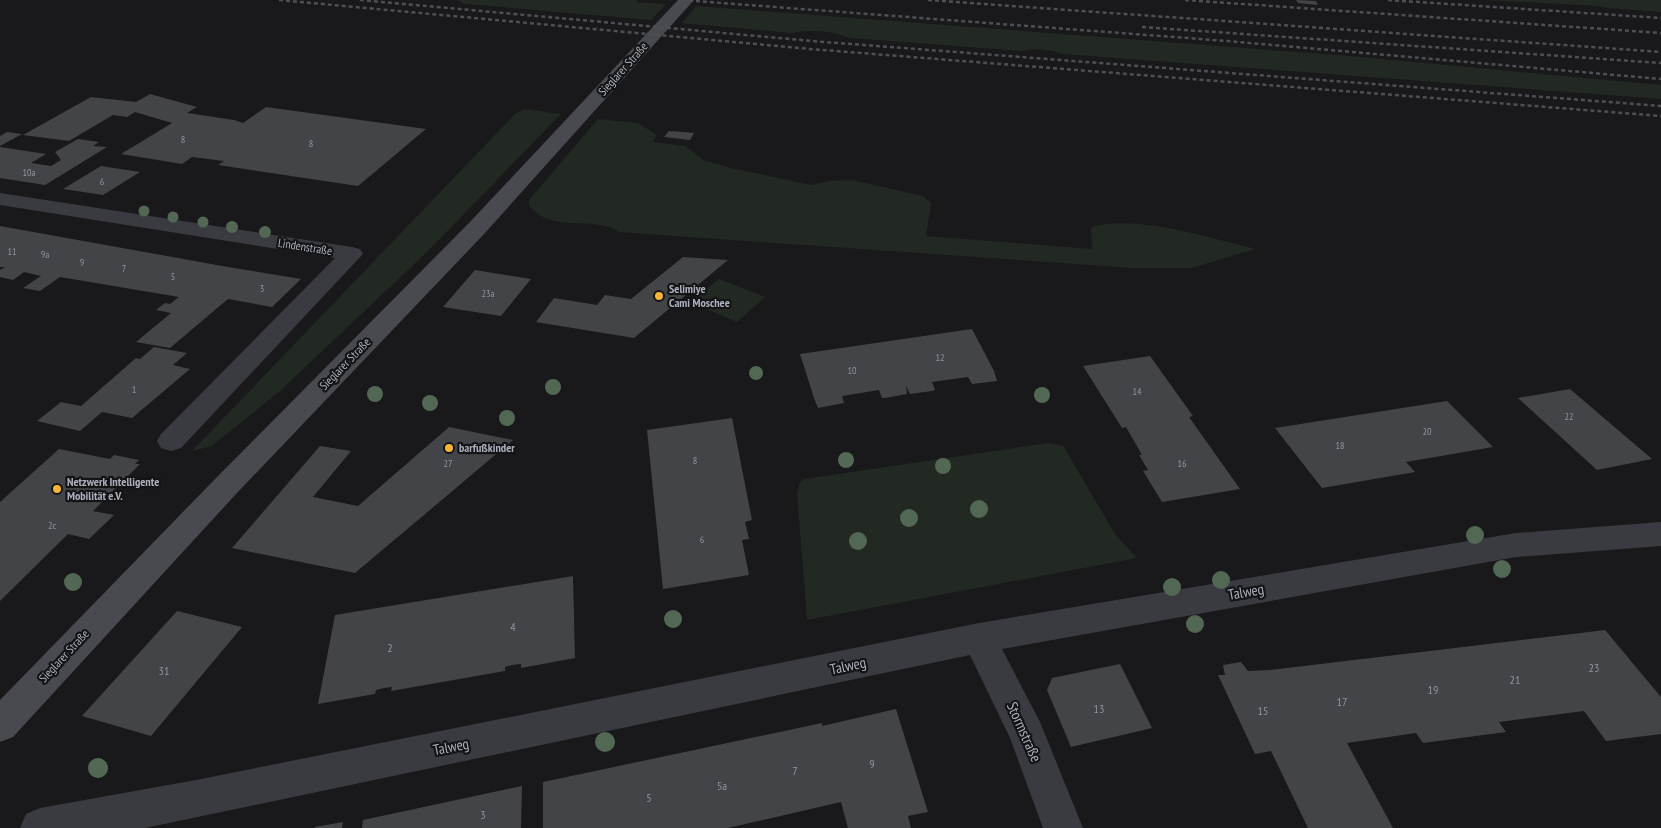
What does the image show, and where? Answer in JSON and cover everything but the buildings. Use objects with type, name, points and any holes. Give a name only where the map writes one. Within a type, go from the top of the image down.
[{"type":"street","name":"Sieglarer Straße","points":[[0,724],[212,500],[477,228],[686,0]]},
{"type":"street","name":"Lindenstraße","points":[[0,199],[352,254],[171,441]]},
{"type":"street","name":"Talweg","points":[[40,828],[196,799],[979,638],[1516,545],[1661,534]]},
{"type":"street","name":"Stormstraße","points":[[979,638],[1028,734],[1063,828]]},
{"type":"shaded area","points":[[457,0],[638,0],[636,2],[666,4],[651,20],[465,4]]},
{"type":"shaded area","points":[[1484,0],[1661,0],[1661,12],[1597,6]]},
{"type":"shaded area","points":[[696,6],[1350,56],[1661,85],[1661,99],[1063,54],[1031,49],[1020,51],[850,38],[821,31],[791,33],[682,23]]},
{"type":"shaded area","points":[[524,109],[561,114],[428,251],[281,390],[212,446],[192,451],[515,114]]},
{"type":"shaded area","points":[[598,119],[638,123],[657,135],[653,142],[685,146],[704,160],[731,168],[812,185],[830,181],[852,180],[923,196],[931,203],[926,236],[1092,249],[1091,227],[1130,223],[1173,229],[1256,249],[1191,268],[1133,268],[619,232],[597,224],[561,222],[539,215],[529,206],[529,200]]},
{"type":"shaded area","points":[[719,279],[765,297],[737,322],[690,302]]},
{"type":"shaded area","points":[[1048,443],[1064,447],[1115,534],[1137,558],[807,620],[797,493],[800,482],[804,479]]},
{"type":"railway","points":[[279,0],[810,49],[1661,116]]},
{"type":"railway","points":[[360,0],[812,41],[1661,106]]},
{"type":"railway","points":[[682,0],[1227,41],[1661,79]]},
{"type":"railway","points":[[928,0],[1661,52]]},
{"type":"railway","points":[[1185,0],[1661,33]]},
{"type":"railway","points":[[1388,0],[1661,18]]},
{"type":"railway","points":[[1142,27],[1661,63]]},
{"type":"place","name":"Selimiye Cami Moschee","points":[[659,296]]},
{"type":"place","name":"barfußkinder","points":[[449,448]]},
{"type":"place","name":"Netzwerk Intelligente Mobilität e.V.","points":[[57,489]]}]
